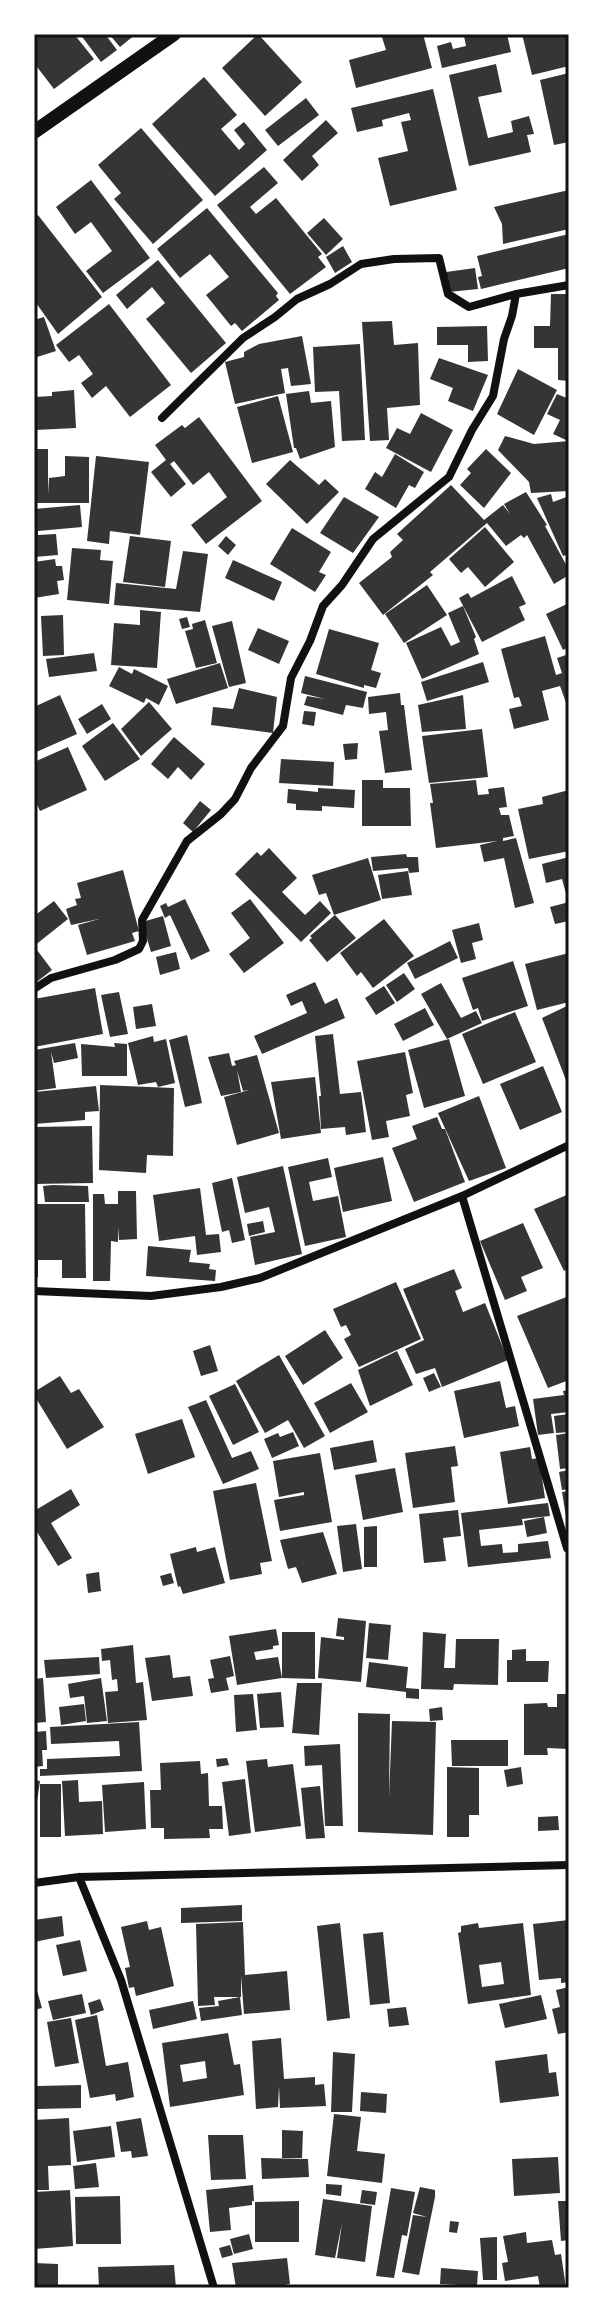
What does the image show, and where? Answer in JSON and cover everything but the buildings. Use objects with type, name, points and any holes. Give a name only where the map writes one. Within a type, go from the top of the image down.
[{"type":"street","points":[[34,132],[174,34]]},
{"type":"street","points":[[162,418],[243,338],[297,299],[330,284],[361,264],[394,259],[439,258],[448,294],[469,307],[516,294],[569,285]]},
{"type":"street","points":[[34,989],[51,978],[115,960],[139,949],[143,941],[142,920],[187,841],[235,799],[257,759],[283,726],[291,678],[323,606],[342,585],[373,539],[449,477],[493,396],[516,294]]},
{"type":"street","points":[[34,1291],[151,1296],[221,1287],[289,1268],[362,1235],[462,1196],[569,1145]]},
{"type":"street","points":[[462,1196],[567,1548]]},
{"type":"street","points":[[34,1883],[79,1877],[569,1865]]},
{"type":"street","points":[[79,1877],[121,1980],[214,2288]]}]
